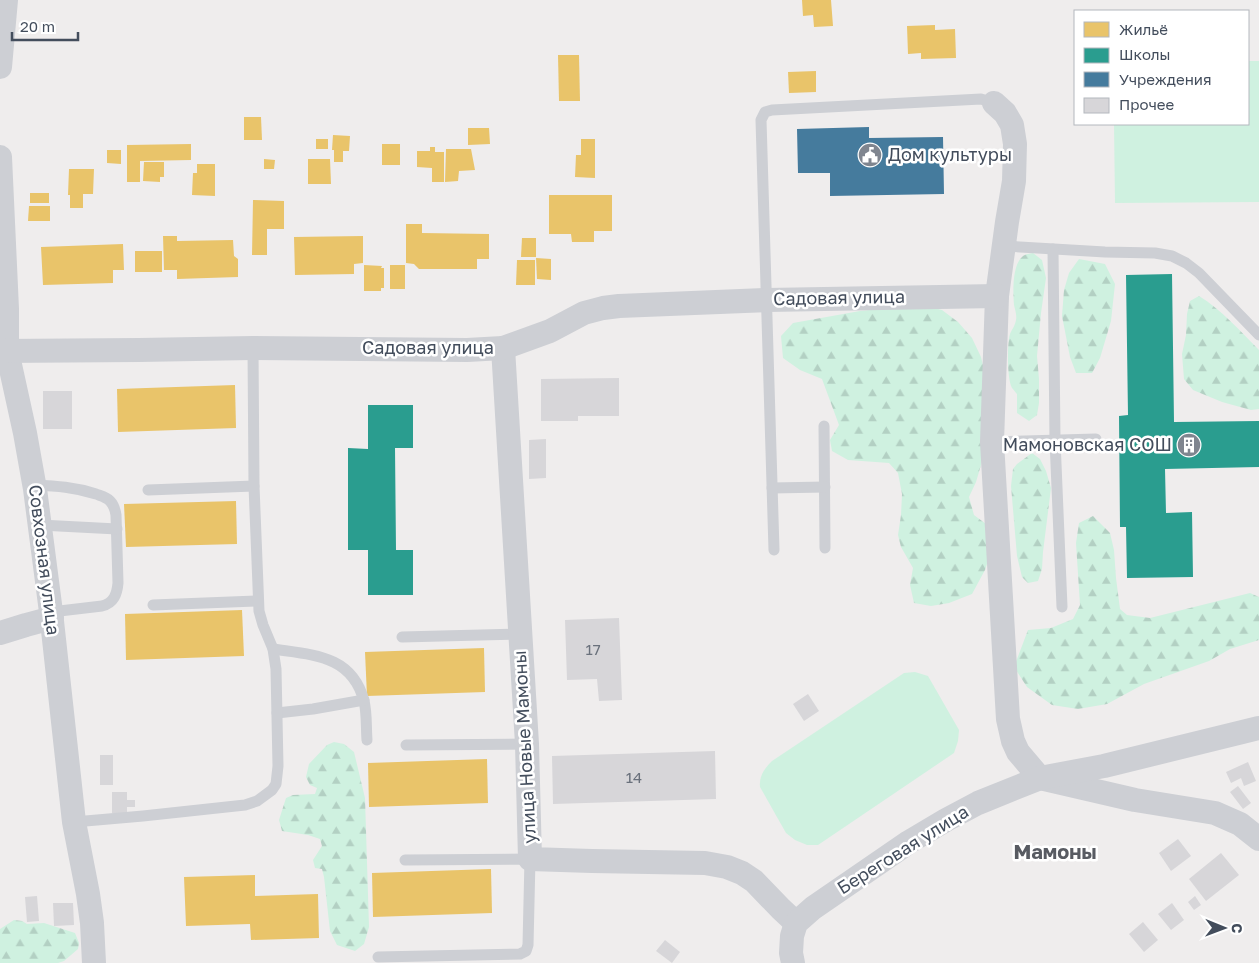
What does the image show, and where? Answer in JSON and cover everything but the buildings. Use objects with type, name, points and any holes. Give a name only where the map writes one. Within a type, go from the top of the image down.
[{"type":"street","points":[[0,67],[6,0]]},
{"type":"street","points":[[994,103],[1005,112],[1012,125],[1015,144],[1014,181],[997,296],[992,442],[1008,719],[1013,740],[1018,752],[1040,778],[1135,800],[1215,813],[1240,824],[1259,839]]},
{"type":"street","name":"Совхозная улица","points":[[0,157],[7,309],[4,351],[26,433],[40,525],[74,822],[92,923],[94,963]]},
{"type":"street","name":"Садовая улица","points":[[4,351],[253,348],[467,350],[503,348],[550,331],[584,313],[619,306],[767,300],[997,296]]},
{"type":"street","name":"улица Новые Мамоны","points":[[503,348],[526,744],[530,859],[705,863],[727,867],[742,873],[754,881],[796,923]]},
{"type":"street","points":[[0,633],[51,615]]},
{"type":"street","name":"Береговая улица","points":[[796,923],[813,908],[909,842],[978,803],[1040,778],[1104,766],[1259,728]]},
{"type":"street","points":[[793,963],[791,953],[792,936],[796,923]]},
{"type":"lane","points":[[774,550],[761,120],[765,112],[772,110],[981,99],[994,103]]},
{"type":"lane","points":[[1004,246],[1155,253],[1172,256],[1186,263],[1199,273],[1259,335]]},
{"type":"lane","points":[[1053,249],[1056,440],[1062,607]]},
{"type":"lane","points":[[74,822],[245,806],[257,801],[272,790],[276,784],[278,766],[274,649],[258,611],[254,486],[253,348]]},
{"type":"lane","points":[[824,426],[825,548]]},
{"type":"lane","points":[[992,442],[1096,439]]},
{"type":"lane","points":[[34,485],[75,488],[106,498],[115,508],[116,514],[117,594],[108,605],[51,615]]},
{"type":"lane","points":[[148,490],[254,486]]},
{"type":"lane","points":[[772,488],[825,487]]},
{"type":"lane","points":[[40,525],[117,529]]},
{"type":"lane","points":[[153,605],[258,601]]},
{"type":"lane","points":[[402,638],[520,634]]},
{"type":"lane","points":[[274,649],[332,660],[344,667],[357,681],[364,700],[367,740]]},
{"type":"lane","points":[[277,713],[313,710],[364,700]]},
{"type":"lane","points":[[406,745],[526,744]]},
{"type":"lane","points":[[378,957],[520,954],[526,951],[528,945],[530,859],[405,860]]},
{"type":"green space","points":[[1249,61],[1259,61],[1259,202],[1115,203],[1114,125],[1249,125]]},
{"type":"green space","points":[[1033,253],[1042,260],[1046,278],[1037,356],[1039,403],[1037,415],[1029,421],[1017,413],[1017,394],[1010,384],[1008,353],[1010,334],[1016,318],[1013,294],[1016,267],[1023,256]]},
{"type":"green space","points":[[1079,259],[1105,264],[1115,284],[1111,321],[1100,358],[1092,373],[1076,373],[1070,357],[1062,316],[1064,290],[1069,273]]},
{"type":"green space","points":[[1199,296],[1223,314],[1259,350],[1259,409],[1251,410],[1222,402],[1193,390],[1184,379],[1182,354],[1186,335],[1187,314],[1190,301]]},
{"type":"green space","points":[[921,305],[942,310],[958,322],[972,338],[981,357],[985,373],[981,465],[969,497],[974,515],[986,524],[990,555],[985,570],[972,594],[949,603],[931,606],[914,603],[910,585],[913,568],[901,547],[898,535],[902,494],[898,473],[889,463],[848,460],[832,451],[830,440],[839,425],[822,379],[800,370],[783,358],[781,336],[793,323],[860,311]]},
{"type":"green space","points":[[1032,453],[1040,459],[1051,488],[1042,569],[1038,581],[1028,583],[1022,577],[1017,556],[1011,486],[1013,469]]},
{"type":"green space","points":[[1093,516],[1110,533],[1114,550],[1120,609],[1127,615],[1150,618],[1250,593],[1259,597],[1259,640],[1230,649],[1209,661],[1144,684],[1107,704],[1078,709],[1052,705],[1027,687],[1014,667],[1028,630],[1051,628],[1073,619],[1080,605],[1076,543],[1079,523]]},
{"type":"green space","points":[[915,672],[928,676],[959,730],[954,753],[818,845],[807,845],[795,840],[786,833],[760,787],[760,779],[764,770],[772,761],[904,673]]},
{"type":"green space","points":[[334,742],[344,744],[354,752],[365,798],[369,927],[364,944],[355,951],[337,945],[330,931],[324,877],[322,869],[315,868],[313,860],[322,846],[320,839],[282,831],[279,820],[286,798],[293,795],[315,794],[317,788],[310,785],[306,777],[309,764],[327,745]]},
{"type":"green space","points":[[14,920],[27,924],[44,923],[75,933],[79,943],[78,949],[64,961],[58,963],[0,963],[0,929]]},
{"type":"place","name":"Дом культуры","points":[[870,155]]},
{"type":"place","name":"Мамоновская СОШ","points":[[1189,445]]},
{"type":"district","name":"Мамоны","points":[[1055,852]]}]
